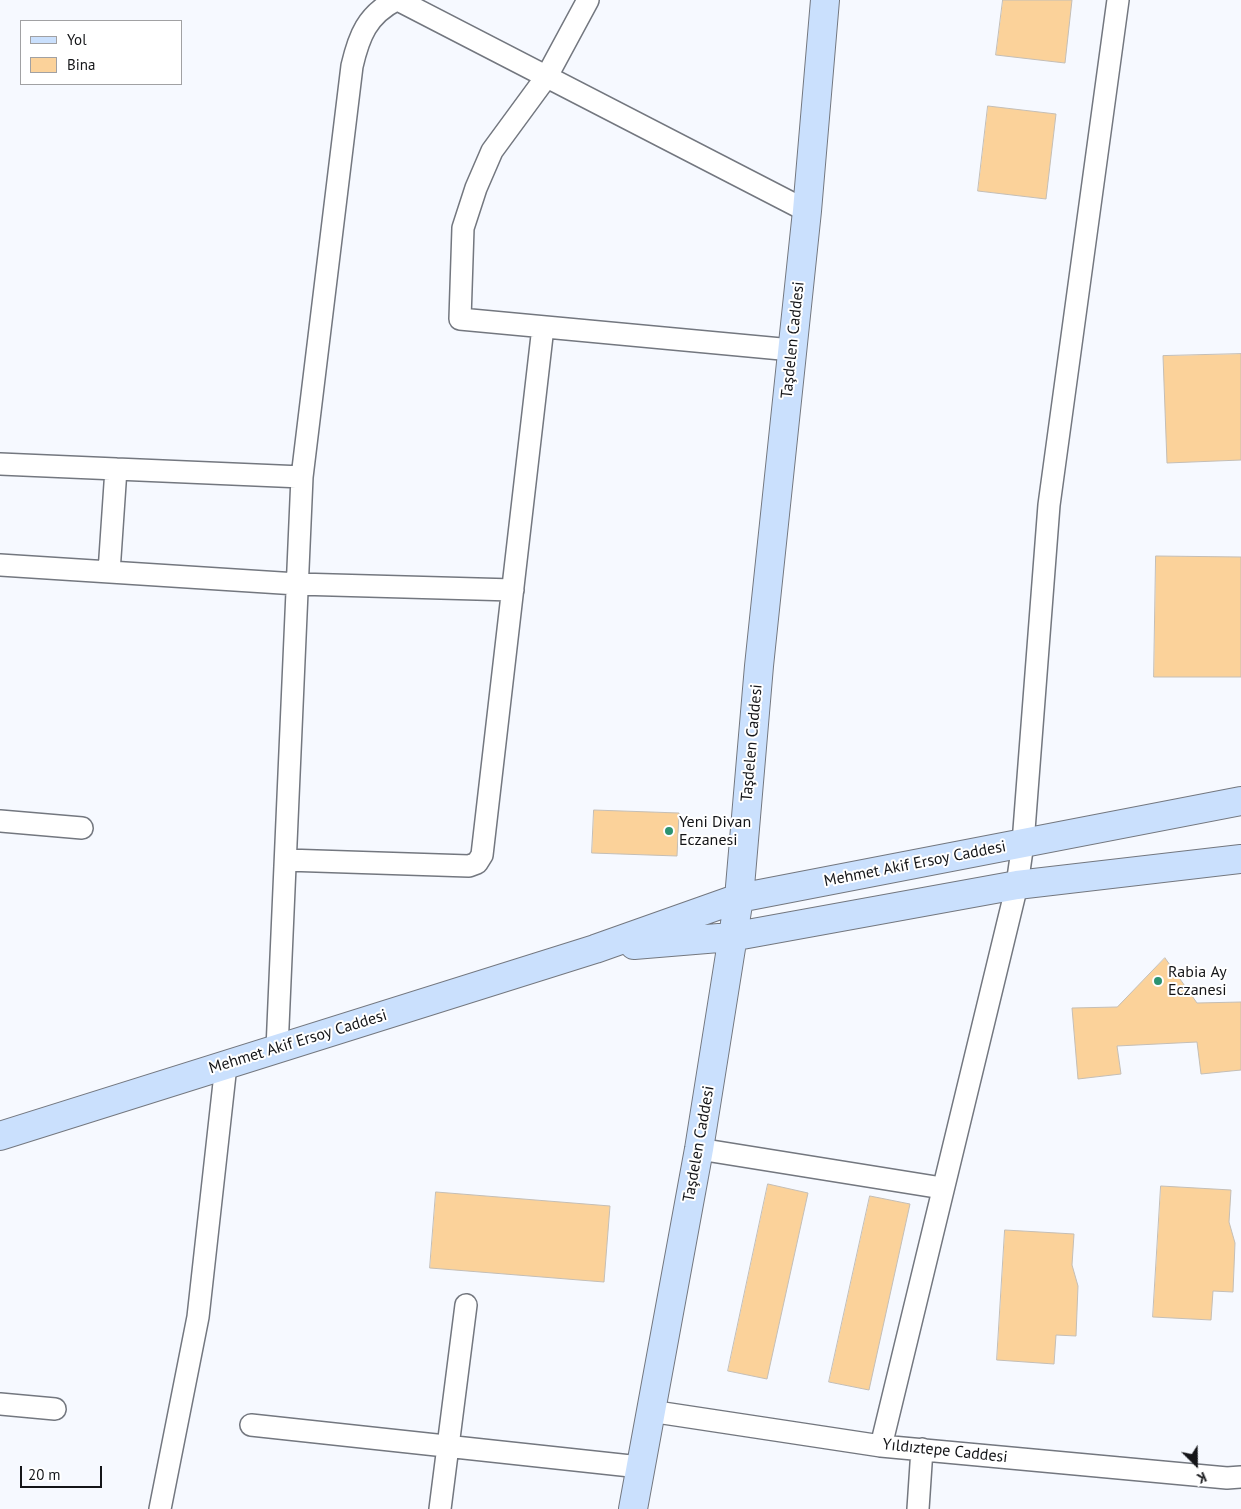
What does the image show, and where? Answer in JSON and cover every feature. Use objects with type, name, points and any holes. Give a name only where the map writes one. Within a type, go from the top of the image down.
[{"type":"main road","name":"Taşdelen Caddesi","points":[[633,1509],[720,1027],[731,937],[739,898],[759,666],[807,211],[824,0]]},
{"type":"main road","name":"Mehmet Akif Ersoy Caddesi","points":[[0,1136],[595,948],[739,898],[1241,801]]},
{"type":"main road","name":"Mehmet Akif Ersoy Caddesi","points":[[595,948],[731,937],[1017,886],[1241,859]]},
{"type":"street","points":[[277,1049],[302,477],[352,66],[368,8],[382,7],[397,0],[807,211]]},
{"type":"street","points":[[588,0],[547,76],[492,151],[476,188],[463,228],[460,319],[792,350]]},
{"type":"street","points":[[881,1446],[942,1188],[1017,886],[1023,843],[1049,505],[1118,0]]},
{"type":"street","points":[[286,860],[469,866],[477,863],[482,855],[543,327]]},
{"type":"street","points":[[0,464],[302,477]]},
{"type":"street","points":[[110,572],[116,469]]},
{"type":"street","points":[[0,565],[297,584],[513,590]]},
{"type":"street","points":[[0,820],[82,828]]},
{"type":"street","points":[[160,1509],[198,1317],[226,1065]]},
{"type":"street","points":[[698,1149],[942,1188]]},
{"type":"street","points":[[440,1509],[466,1305]]},
{"type":"street","points":[[0,1404],[55,1410]]},
{"type":"street","name":"Yıldıztepe Caddesi","points":[[650,1411],[881,1446],[1227,1478],[1241,1477]]},
{"type":"street","points":[[251,1425],[640,1467]]},
{"type":"street","points":[[918,1509],[922,1449]]},
{"type":"building","points":[[1003,0],[1072,0],[1065,63],[996,55]]},
{"type":"building","points":[[988,106],[1056,114],[1046,199],[978,191]]},
{"type":"building","points":[[1241,354],[1241,460],[1167,463],[1163,356]]},
{"type":"building","points":[[1156,556],[1241,557],[1241,677],[1154,677]]},
{"type":"building","points":[[594,810],[679,813],[677,856],[592,853]]},
{"type":"building","points":[[1165,958],[1197,1003],[1241,1002],[1241,1070],[1201,1074],[1197,1042],[1117,1046],[1121,1074],[1078,1079],[1072,1008],[1117,1007]]},
{"type":"building","points":[[768,1184],[808,1193],[767,1379],[728,1371]]},
{"type":"building","points":[[1161,1186],[1231,1190],[1229,1222],[1235,1243],[1233,1292],[1213,1291],[1211,1320],[1153,1317]]},
{"type":"building","points":[[436,1192],[610,1206],[604,1282],[430,1268]]},
{"type":"building","points":[[870,1196],[910,1204],[869,1390],[829,1382]]},
{"type":"building","points":[[1005,1230],[1074,1234],[1072,1265],[1078,1286],[1076,1336],[1056,1335],[1054,1364],[997,1360]]},
{"type":"place","name":"Yeni Divan Eczanesi","points":[[669,831]]},
{"type":"place","name":"Rabia Ay Eczanesi","points":[[1158,981]]}]
